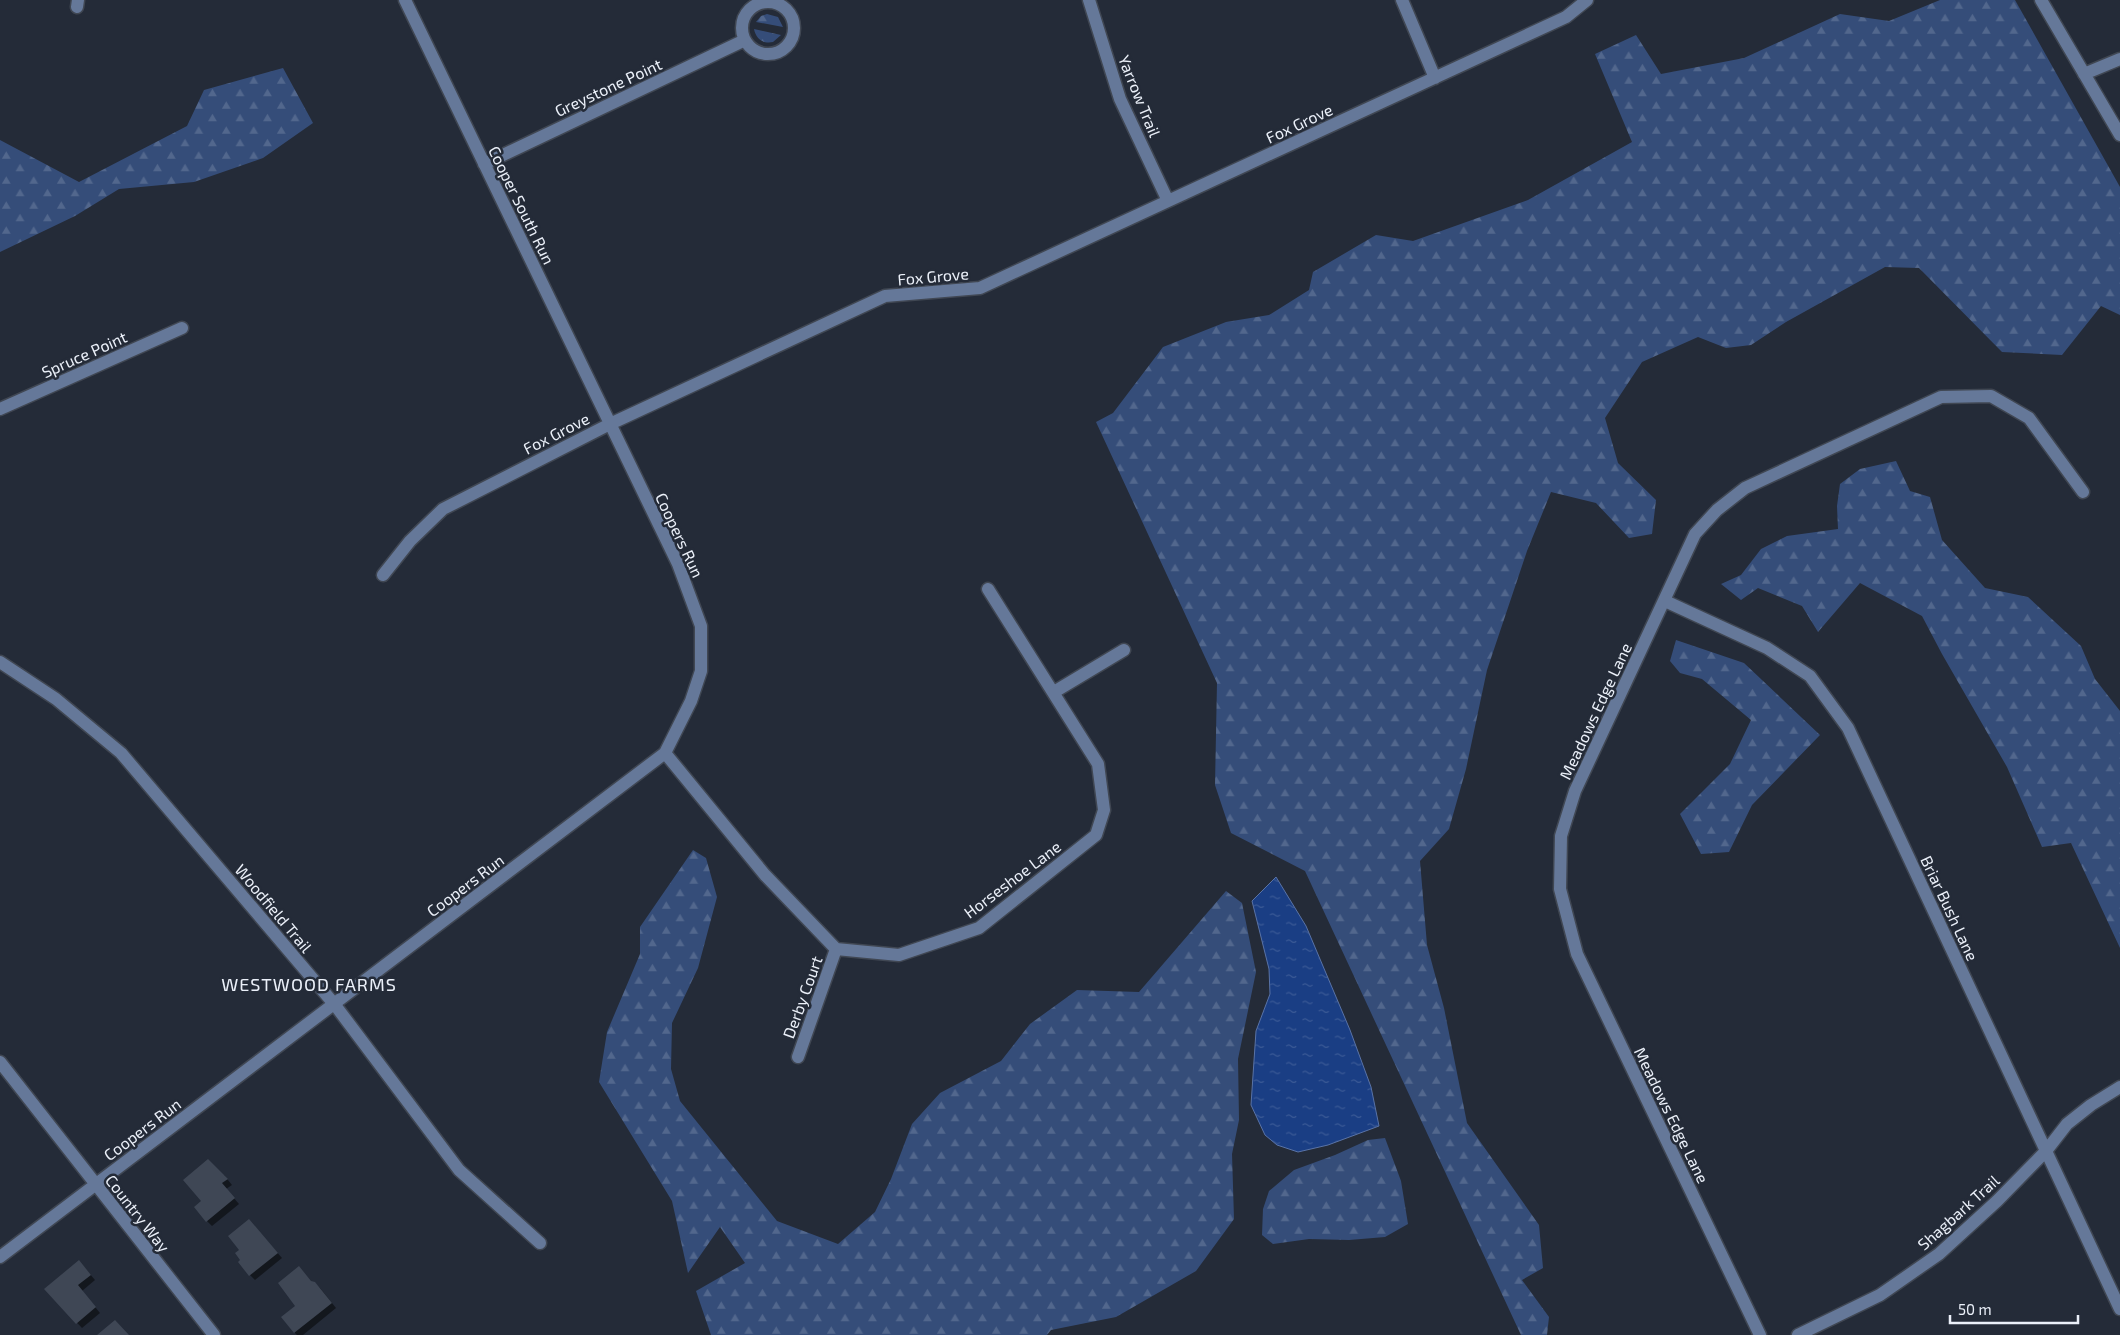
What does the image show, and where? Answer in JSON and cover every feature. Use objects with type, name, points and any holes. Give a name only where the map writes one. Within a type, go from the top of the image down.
[{"type":"street","name":"Cooper South Run","points":[[405,0],[610,424]]},
{"type":"street","name":"Yarrow Trail","points":[[1089,0],[1120,99],[1168,201]]},
{"type":"street","points":[[1402,0],[1435,78]]},
{"type":"street","name":"Fox Grove","points":[[383,575],[410,541],[444,509],[610,424],[884,296],[980,288],[1566,17],[1587,0]]},
{"type":"street","points":[[2041,0],[2120,135]]},
{"type":"street","points":[[772,2],[778,4],[784,7],[792,17],[794,23],[793,35],[783,50],[771,54],[759,53],[749,46],[745,40],[742,28],[745,16],[759,4],[772,2]]},
{"type":"street","name":"Greystone Point","points":[[484,164],[745,40]]},
{"type":"street","points":[[2084,74],[2120,59]]},
{"type":"street","name":"Spruce Point","points":[[0,409],[182,328]]},
{"type":"street","name":"Meadows Edge Lane","points":[[1760,1335],[1577,954],[1560,889],[1561,836],[1576,790],[1695,534],[1717,510],[1745,488],[1942,397],[1991,396],[2029,418],[2083,492]]},
{"type":"street","name":"Coopers Run","points":[[0,1257],[335,1005],[665,753],[691,701],[701,671],[701,626],[678,564],[610,424]]},
{"type":"street","name":"Horseshoe Lane","points":[[836,949],[899,955],[979,928],[1096,835],[1104,810],[1098,764],[988,589]]},
{"type":"street","name":"Briar Bush Lane","points":[[1665,601],[1767,648],[1810,676],[1848,728],[2120,1309]]},
{"type":"street","points":[[1054,692],[1124,650]]},
{"type":"street","name":"Woodfield Trail","points":[[0,662],[56,699],[121,753],[335,1005],[459,1170],[540,1243]]},
{"type":"street","points":[[665,753],[765,875],[836,949]]},
{"type":"street","name":"Derby Court","points":[[798,1057],[836,949]]},
{"type":"street","name":"Country Way","points":[[0,1062],[214,1335]]},
{"type":"street","name":"Shagbark Trail","points":[[1798,1335],[1880,1295],[1939,1254],[1997,1201],[2046,1151],[2067,1124],[2091,1105],[2120,1087]]},
{"type":"green space","points":[[1940,0],[2015,0],[2120,187],[2120,315],[2101,306],[2062,355],[2002,352],[1919,268],[1885,267],[1786,322],[1751,345],[1726,348],[1698,337],[1642,362],[1605,418],[1618,463],[1656,500],[1652,534],[1629,538],[1596,503],[1551,492],[1527,551],[1487,670],[1466,769],[1449,829],[1420,861],[1427,945],[1444,1008],[1467,1123],[1539,1225],[1543,1268],[1522,1280],[1549,1317],[1547,1335],[1521,1335],[1305,871],[1231,833],[1215,785],[1217,683],[1096,422],[1113,413],[1163,347],[1226,322],[1269,315],[1309,290],[1313,272],[1376,235],[1413,241],[1528,200],[1632,142],[1595,54],[1636,35],[1661,74],[1744,58],[1840,14],[1889,21]]},
{"type":"green space","points":[[767,14],[778,17],[783,27],[756,22],[761,16]]},
{"type":"green space","points":[[754,29],[781,35],[773,42],[766,42],[758,38]]},
{"type":"green space","points":[[283,68],[313,123],[263,158],[194,182],[119,189],[75,216],[0,252],[0,140],[79,182],[187,126],[204,90]]},
{"type":"green space","points":[[1896,461],[1910,491],[1930,497],[1942,540],[1985,588],[2028,597],[2081,646],[2095,679],[2120,711],[2120,948],[2071,843],[2042,847],[2007,767],[1922,616],[1860,583],[1818,632],[1802,606],[1758,588],[1741,600],[1721,584],[1741,575],[1761,549],[1787,536],[1838,529],[1837,506],[1840,484],[1860,469]]},
{"type":"green space","points":[[1676,640],[1744,663],[1820,735],[1752,805],[1729,852],[1701,854],[1680,814],[1730,764],[1751,720],[1702,679],[1680,673],[1670,661]]},
{"type":"green space","points":[[693,850],[706,858],[717,897],[698,968],[672,1023],[671,1069],[680,1101],[777,1221],[838,1244],[875,1212],[891,1179],[912,1124],[940,1093],[1001,1061],[1030,1024],[1077,990],[1139,992],[1226,891],[1242,903],[1256,972],[1238,1059],[1239,1120],[1232,1154],[1234,1219],[1196,1271],[1116,1317],[1051,1330],[1047,1335],[711,1335],[696,1291],[745,1263],[720,1227],[688,1273],[672,1201],[599,1082],[607,1032],[640,954],[640,927]]},
{"type":"green space","points":[[1385,1138],[1401,1181],[1408,1224],[1385,1237],[1349,1240],[1309,1239],[1273,1244],[1262,1235],[1263,1209],[1269,1191],[1294,1170],[1335,1155],[1368,1140]]},
{"type":"water","points":[[1276,877],[1306,926],[1350,1030],[1371,1087],[1379,1126],[1328,1145],[1298,1152],[1277,1145],[1265,1135],[1251,1105],[1256,1031],[1270,994],[1269,969],[1252,901]]},
{"type":"building","points":[[208,1159],[228,1179],[222,1183],[235,1198],[206,1222],[194,1207],[201,1201],[183,1180]]},
{"type":"building","points":[[249,1219],[278,1253],[249,1276],[238,1262],[240,1260],[235,1253],[239,1250],[228,1236]]},
{"type":"building","points":[[79,1260],[91,1275],[78,1285],[96,1307],[76,1324],[44,1289]]},
{"type":"building","points":[[299,1266],[332,1303],[294,1333],[281,1317],[295,1306],[278,1283]]},
{"type":"building","points":[[115,1320],[129,1335],[97,1335]]},
{"type":"district","name":"WESTWOOD FARMS","points":[[309,984]]}]
